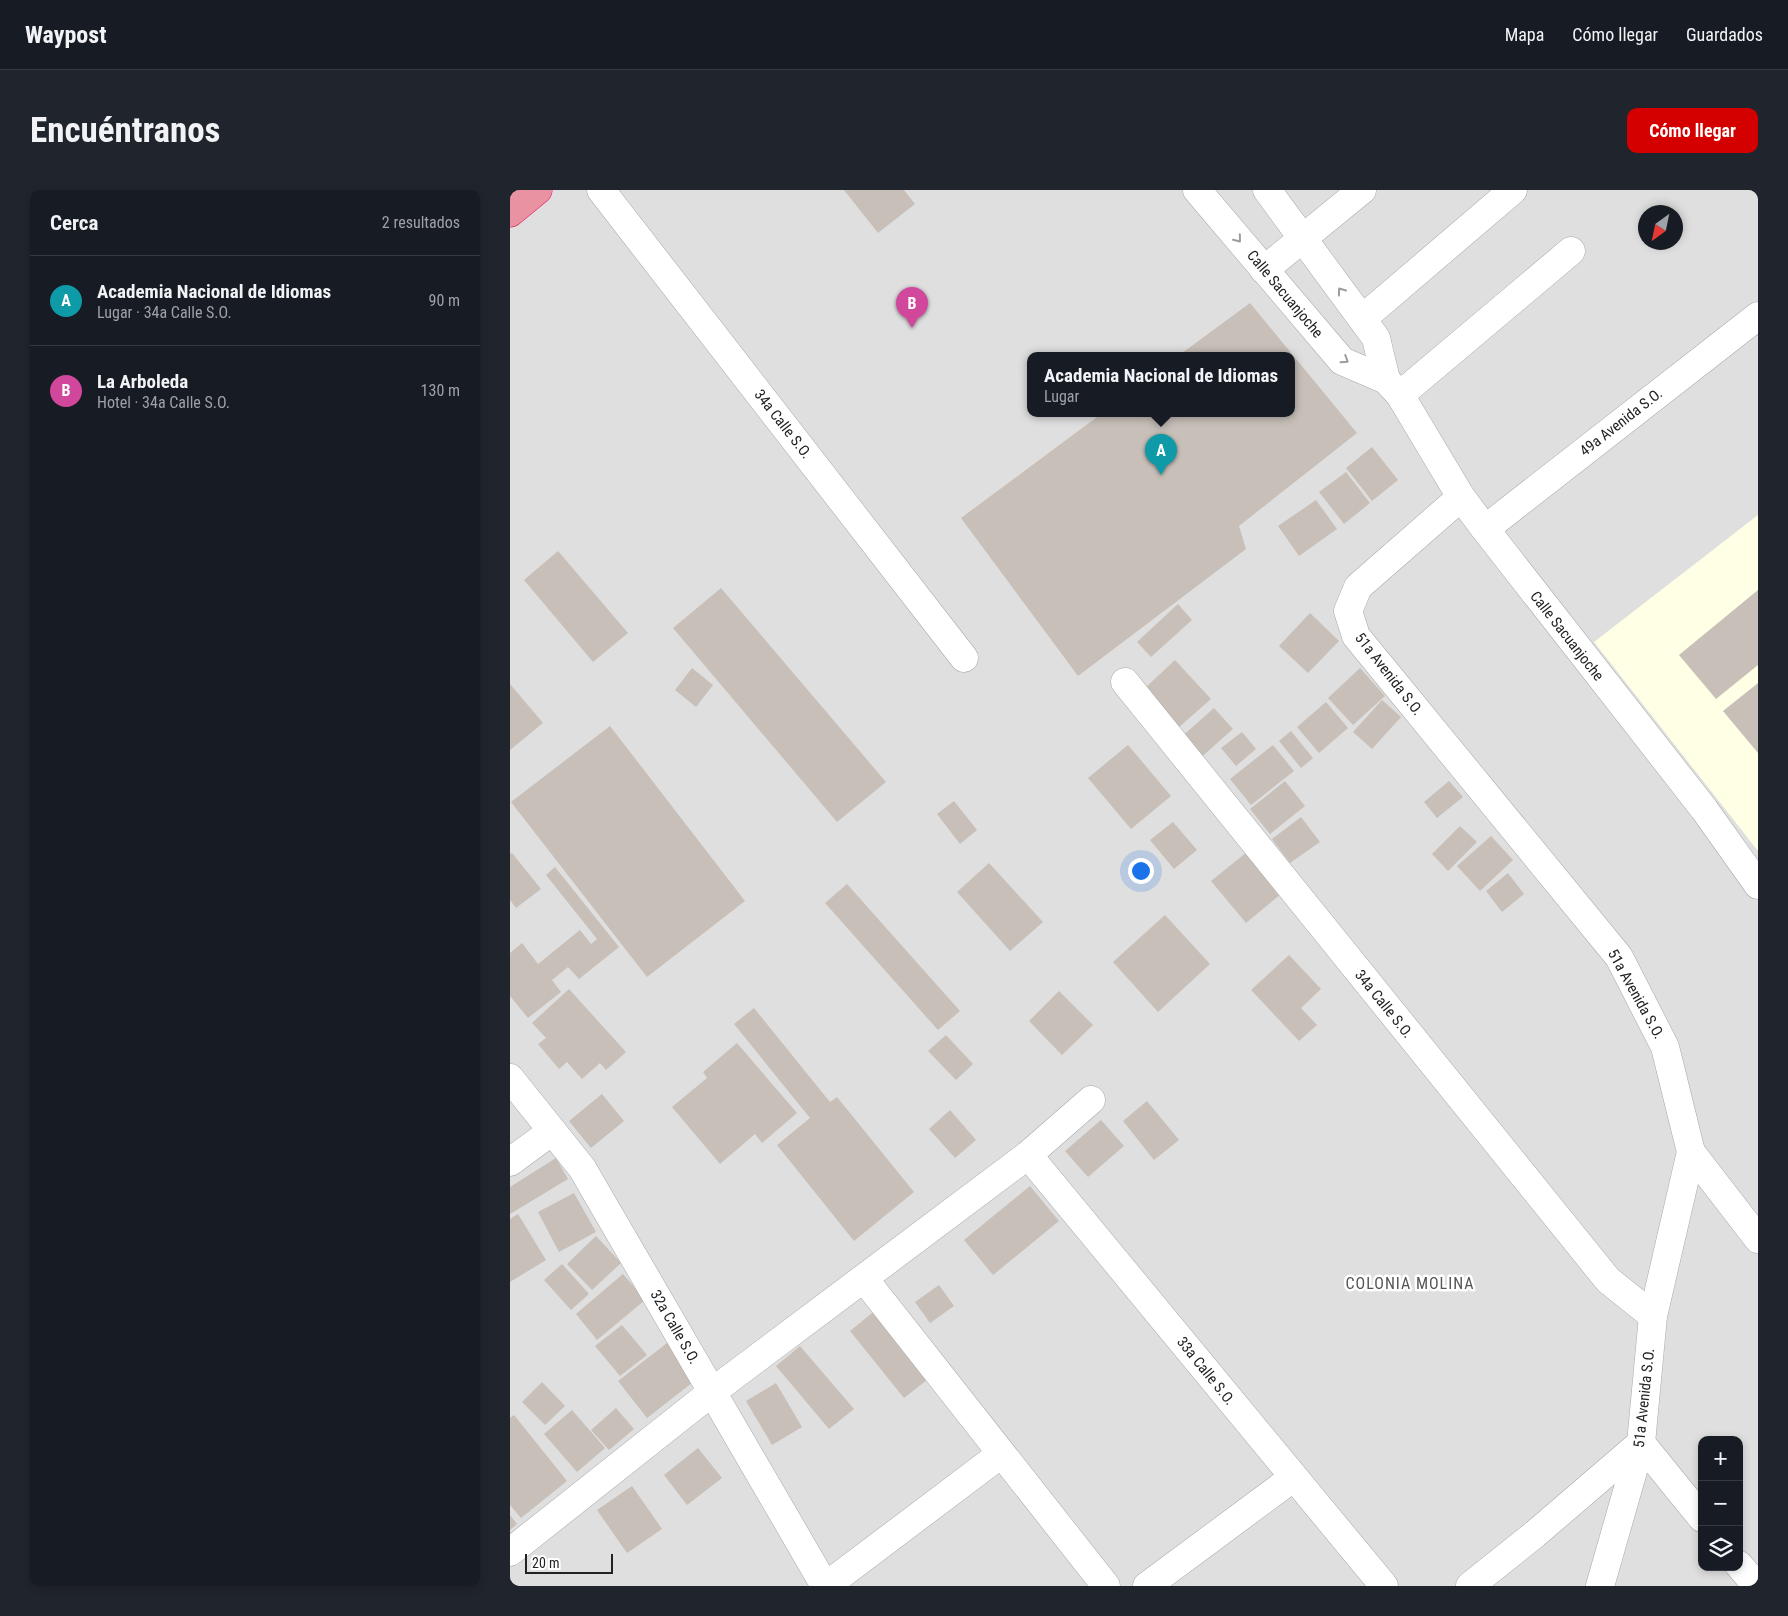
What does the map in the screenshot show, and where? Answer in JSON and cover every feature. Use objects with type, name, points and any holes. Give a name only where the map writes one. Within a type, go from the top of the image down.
[{"type":"highway","points":[[510,213],[538,190]]},
{"type":"street","name":"34a Calle S.O.","points":[[601,190],[964,658]]},
{"type":"street","name":"Calle Sacuanjoche","points":[[1197,190],[1342,361],[1393,387]]},
{"type":"street","name":"Calle Sacuanjoche","points":[[1267,190],[1376,338],[1393,387],[1462,497],[1616,700],[1704,808],[1758,885]]},
{"type":"street","points":[[1264,270],[1362,190]]},
{"type":"street","points":[[1362,319],[1513,190]]},
{"type":"street","points":[[1393,387],[1570,251]]},
{"type":"street","name":"49a Avenida S.O.","points":[[1485,529],[1758,316]]},
{"type":"street","name":"51a Avenida S.O.","points":[[1462,497],[1358,587],[1348,611],[1356,636],[1619,957],[1665,1047],[1691,1152],[1652,1316],[1641,1443],[1600,1586]]},
{"type":"street","name":"34a Calle S.O.","points":[[1125,682],[1608,1280],[1652,1316]]},
{"type":"street","name":"32a Calle S.O.","points":[[510,1078],[582,1168],[825,1586]]},
{"type":"street","points":[[510,1552],[712,1392],[865,1280],[1028,1155],[1091,1100]]},
{"type":"street","points":[[510,1162],[552,1131]]},
{"type":"street","points":[[1691,1152],[1758,1239]]},
{"type":"street","name":"33a Calle S.O.","points":[[1028,1155],[1384,1586]]},
{"type":"street","points":[[865,1280],[1000,1454],[1106,1586]]},
{"type":"street","points":[[1470,1586],[1535,1534],[1641,1443],[1698,1513]]},
{"type":"street","points":[[825,1586],[1000,1454]]},
{"type":"street","points":[[1147,1586],[1294,1478]]},
{"type":"street","points":[[1743,1570],[1757,1586]]},
{"type":"shaded area","points":[[510,190],[1758,190],[1758,1586],[510,1586]]},
{"type":"shaded area","points":[[1758,515],[1758,851],[1594,642]]},
{"type":"building","points":[[844,190],[904,190],[915,204],[878,233]]},
{"type":"building","points":[[1250,303],[1290,352],[1183,352]]},
{"type":"building","points":[[1295,358],[1357,433],[1239,526],[1246,549],[1078,676],[961,518],[1097,417],[1295,417]]},
{"type":"building","points":[[1372,447],[1398,480],[1372,501],[1346,468]]},
{"type":"building","points":[[1346,472],[1370,503],[1344,524],[1319,492]]},
{"type":"building","points":[[1316,500],[1337,529],[1299,556],[1278,526]]},
{"type":"building","points":[[558,551],[628,633],[593,662],[524,580]]},
{"type":"building","points":[[721,588],[886,782],[837,822],[673,628]]},
{"type":"building","points":[[1758,590],[1758,665],[1716,699],[1679,655]]},
{"type":"building","points":[[1178,604],[1192,620],[1151,657],[1137,642]]},
{"type":"building","points":[[1310,613],[1339,641],[1308,673],[1279,646]]},
{"type":"building","points":[[1175,660],[1211,699],[1179,727],[1144,689]]},
{"type":"building","points":[[692,668],[713,685],[696,707],[675,690]]},
{"type":"building","points":[[1360,668],[1385,696],[1353,725],[1328,698]]},
{"type":"building","points":[[1758,683],[1758,753],[1723,711]]},
{"type":"building","points":[[510,684],[543,723],[510,750]]},
{"type":"building","points":[[1382,700],[1401,717],[1372,749],[1353,732]]},
{"type":"building","points":[[1326,702],[1348,728],[1319,753],[1297,727]]},
{"type":"building","points":[[1214,708],[1233,729],[1198,760],[1179,739]]},
{"type":"building","points":[[610,726],[745,901],[647,977],[511,802]]},
{"type":"building","points":[[1291,731],[1313,758],[1301,768],[1279,741]]},
{"type":"building","points":[[1242,732],[1256,749],[1236,766],[1221,748]]},
{"type":"building","points":[[1128,745],[1171,796],[1131,829],[1088,778]]},
{"type":"building","points":[[1273,745],[1294,771],[1251,805],[1230,779]]},
{"type":"building","points":[[1285,781],[1305,806],[1270,834],[1250,809]]},
{"type":"building","points":[[1449,781],[1463,797],[1437,818],[1424,802]]},
{"type":"building","points":[[954,801],[977,830],[960,844],[937,814]]},
{"type":"building","points":[[1301,817],[1320,842],[1290,863],[1272,839]]},
{"type":"building","points":[[1173,822],[1197,850],[1174,869],[1150,840]]},
{"type":"building","points":[[1460,826],[1477,842],[1448,871],[1432,854]]},
{"type":"building","points":[[1491,836],[1513,860],[1480,891],[1457,866]]},
{"type":"building","points":[[1247,852],[1281,894],[1246,923],[1211,881]]},
{"type":"building","points":[[512,853],[541,889],[516,908],[510,900],[510,854]]},
{"type":"building","points":[[989,863],[1043,922],[1010,951],[957,892]]},
{"type":"building","points":[[555,867],[619,947],[579,979],[568,967],[552,980],[561,992],[528,1018],[510,996],[510,953],[522,943],[538,964],[580,930],[591,944],[597,939],[546,875]]},
{"type":"building","points":[[1508,873],[1524,894],[1502,912],[1486,891]]},
{"type":"building","points":[[847,884],[960,1011],[938,1030],[825,903]]},
{"type":"building","points":[[1165,915],[1210,964],[1158,1012],[1113,962]]},
{"type":"building","points":[[1289,955],[1321,989],[1301,1008],[1317,1025],[1299,1041],[1251,990]]},
{"type":"building","points":[[569,989],[626,1052],[606,1070],[600,1063],[582,1079],[567,1062],[559,1069],[538,1044],[546,1038],[532,1023]]},
{"type":"building","points":[[1059,991],[1093,1025],[1062,1055],[1029,1021]]},
{"type":"building","points":[[754,1008],[830,1102],[837,1097],[914,1192],[854,1241],[777,1145],[810,1118],[734,1024]]},
{"type":"building","points":[[946,1035],[973,1064],[956,1080],[928,1051]]},
{"type":"building","points":[[737,1043],[797,1113],[762,1143],[755,1134],[720,1164],[672,1107],[707,1078],[703,1072]]},
{"type":"building","points":[[602,1094],[624,1121],[591,1148],[569,1121]]},
{"type":"building","points":[[1147,1101],[1179,1140],[1154,1160],[1123,1121]]},
{"type":"building","points":[[950,1110],[976,1140],[955,1158],[929,1129]]},
{"type":"building","points":[[1101,1120],[1124,1146],[1088,1177],[1065,1151]]},
{"type":"building","points":[[556,1158],[568,1179],[510,1214],[510,1187]]},
{"type":"building","points":[[1030,1186],[1059,1221],[993,1275],[964,1240]]},
{"type":"building","points":[[574,1193],[596,1232],[559,1252],[538,1212]]},
{"type":"building","points":[[518,1214],[546,1260],[510,1282],[510,1219]]},
{"type":"building","points":[[596,1236],[621,1263],[592,1290],[567,1264]]},
{"type":"building","points":[[562,1264],[589,1294],[571,1310],[544,1280]]},
{"type":"building","points":[[623,1274],[645,1300],[597,1340],[576,1314]]},
{"type":"building","points":[[939,1285],[954,1306],[930,1323],[915,1302]]},
{"type":"building","points":[[877,1309],[932,1376],[904,1398],[850,1331]]},
{"type":"building","points":[[622,1325],[647,1355],[620,1376],[595,1346]]},
{"type":"building","points":[[667,1343],[697,1379],[647,1418],[618,1381]]},
{"type":"building","points":[[800,1346],[854,1409],[829,1429],[776,1366]]},
{"type":"building","points":[[542,1382],[565,1406],[545,1425],[522,1402]]},
{"type":"building","points":[[776,1383],[802,1427],[772,1445],[746,1401]]},
{"type":"building","points":[[616,1408],[634,1429],[609,1450],[591,1430]]},
{"type":"building","points":[[572,1410],[605,1448],[577,1472],[544,1434]]},
{"type":"building","points":[[514,1415],[567,1481],[521,1518],[510,1505],[510,1418]]},
{"type":"building","points":[[698,1448],[722,1478],[687,1505],[664,1475]]},
{"type":"building","points":[[632,1486],[662,1529],[627,1553],[597,1510]]},
{"type":"building","points":[[510,1515],[517,1524],[510,1530]]},
{"type":"place","name":"La Arboleda","points":[[912,328]]},
{"type":"place","name":"Academia Nacional de Idiomas","points":[[1161,475]]},
{"type":"district","name":"COLONIA MOLINA","points":[[1410,1283]]}]
